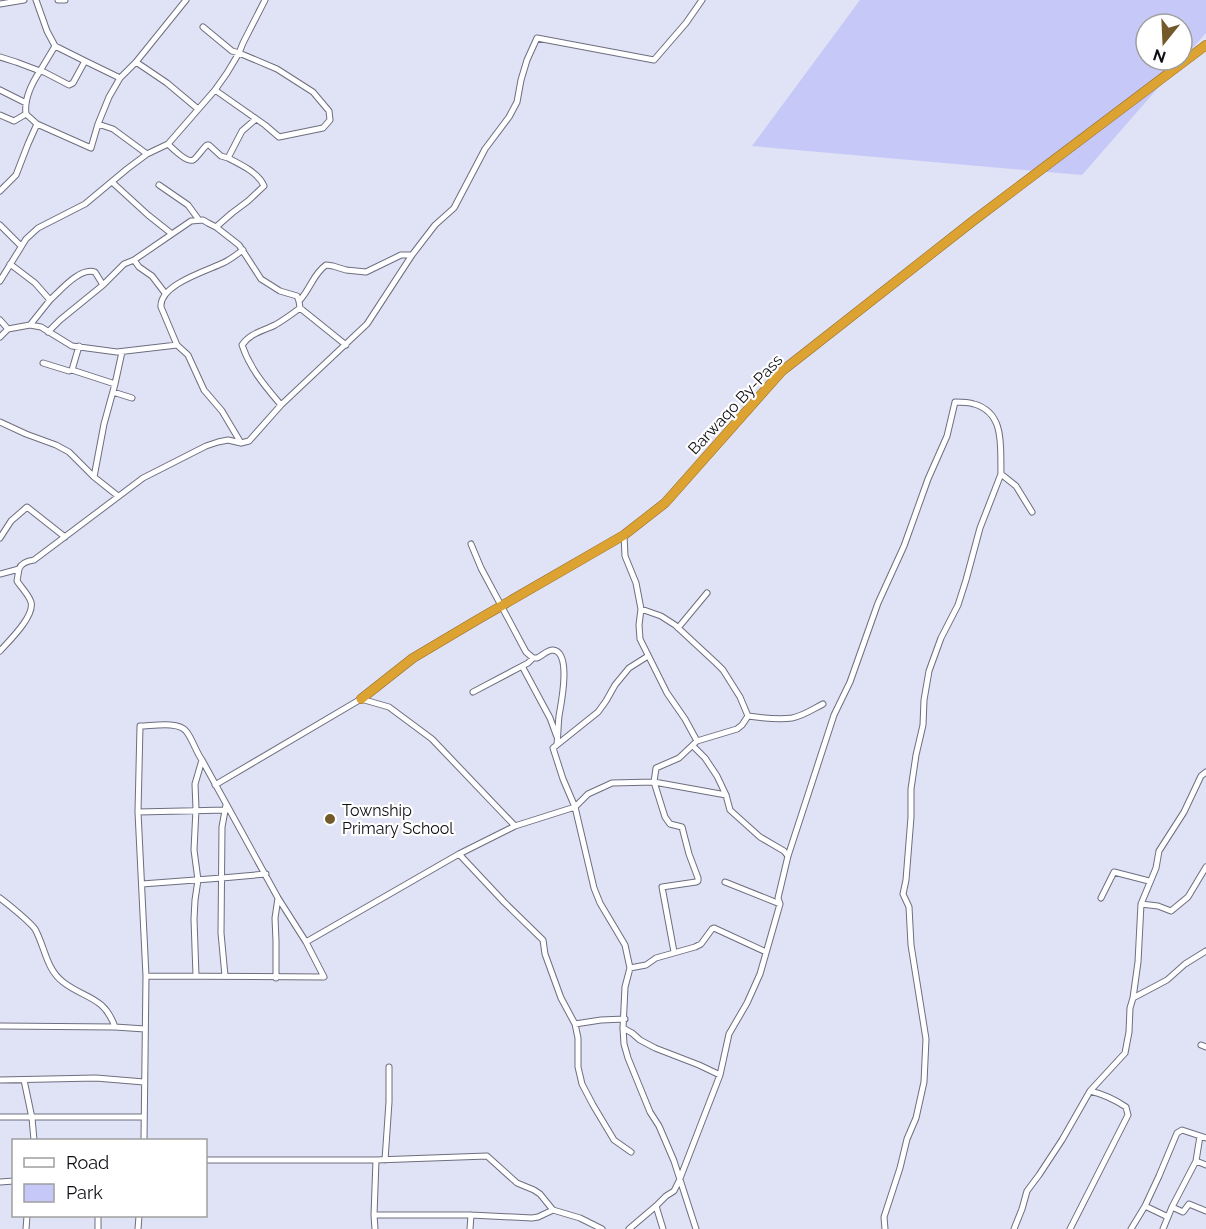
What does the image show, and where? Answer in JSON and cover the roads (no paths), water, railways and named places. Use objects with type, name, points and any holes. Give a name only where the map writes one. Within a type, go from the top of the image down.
[{"type":"highway","name":"Barwaqo By-Pass","points":[[361,699],[413,658],[624,535],[665,503],[782,371],[973,221],[1206,45]]},
{"type":"street","points":[[0,4],[24,0]]},
{"type":"street","points":[[36,0],[47,31],[56,46],[120,78]]},
{"type":"street","points":[[58,0],[65,0]]},
{"type":"street","points":[[56,46],[34,80],[26,103],[26,114],[37,124],[91,148],[109,97],[120,78],[136,62],[186,0]]},
{"type":"street","points":[[0,281],[21,246],[38,228],[85,204],[147,154],[168,144],[215,90],[239,53],[265,0]]},
{"type":"street","points":[[0,651],[26,621],[30,612],[31,601],[17,581],[20,566],[27,561],[34,560],[143,478],[206,446],[228,440],[241,443],[249,441],[281,405],[367,324],[412,255],[435,225],[454,207],[485,149],[509,117],[517,102],[527,60],[537,38],[654,60],[686,23],[702,0]]},
{"type":"street","points":[[203,27],[232,51],[277,69],[313,92],[329,111],[330,120],[323,128],[279,137],[215,90]]},
{"type":"street","points":[[0,57],[44,72],[69,85],[73,83],[85,62]]},
{"type":"street","points":[[136,62],[167,83],[198,109]]},
{"type":"street","points":[[0,90],[26,103]]},
{"type":"street","points":[[0,115],[14,121],[26,114]]},
{"type":"street","points":[[228,158],[242,131],[256,119]]},
{"type":"street","points":[[0,191],[16,175],[37,124]]},
{"type":"street","points":[[98,124],[113,129],[147,154]]},
{"type":"street","points":[[168,144],[191,161],[209,145],[221,156],[245,167],[263,182],[264,186],[216,227]]},
{"type":"street","points":[[112,182],[172,234]]},
{"type":"street","points":[[159,185],[188,206],[199,220]]},
{"type":"street","points":[[48,332],[124,264],[134,260],[191,221],[203,220],[239,245],[261,279],[280,291],[297,296],[300,305],[346,345]]},
{"type":"street","points":[[0,225],[21,246]]},
{"type":"street","points":[[241,443],[222,411],[204,390],[188,355],[177,345],[161,307],[161,301],[165,293],[195,274],[224,263],[243,250]]},
{"type":"street","points":[[281,405],[256,376],[247,360],[243,342],[254,334],[282,321],[300,305],[317,273],[326,265],[366,272],[401,255],[412,255]]},
{"type":"street","points":[[134,260],[138,267],[152,276],[165,293]]},
{"type":"street","points":[[10,264],[35,283],[50,300]]},
{"type":"street","points":[[30,325],[70,280],[88,271],[95,272],[103,285]]},
{"type":"street","points":[[0,320],[8,329]]},
{"type":"street","points":[[0,337],[8,329],[30,325],[41,327],[69,345],[117,352],[177,345]]},
{"type":"street","points":[[72,370],[79,346]]},
{"type":"street","points":[[94,477],[104,424],[122,352]]},
{"type":"street","points":[[43,363],[115,384]]},
{"type":"street","points":[[113,392],[132,398]]},
{"type":"street","points":[[629,1229],[674,1191],[679,1181],[720,1075],[729,1034],[760,974],[780,904],[778,898],[788,856],[834,715],[850,682],[878,603],[904,546],[928,479],[947,436],[955,402],[974,404],[984,408],[993,417],[999,427],[1001,474],[980,528],[958,605],[941,638],[929,671],[922,712],[923,725],[911,789],[911,817],[903,894],[909,907],[911,945],[926,1039],[924,1082],[916,1118],[907,1139],[884,1217],[885,1229]]},
{"type":"street","points":[[0,422],[64,449],[118,496]]},
{"type":"street","points":[[1001,474],[1016,486],[1032,512]]},
{"type":"street","points":[[0,538],[11,521],[27,507],[65,537]]},
{"type":"street","points":[[624,535],[625,556],[637,589],[640,639],[648,656],[667,693],[685,719],[695,743],[717,776],[730,810],[760,837],[784,851],[788,856]]},
{"type":"street","points":[[471,544],[481,568],[526,652],[533,658]]},
{"type":"street","points":[[0,574],[19,569]]},
{"type":"street","points":[[678,628],[707,593]]},
{"type":"street","points":[[640,609],[661,616],[678,628],[723,670],[740,697],[748,716]]},
{"type":"street","points":[[473,692],[548,651],[555,650],[560,653],[564,677],[557,741],[553,748],[575,807],[594,888],[600,903],[626,945],[630,968],[623,1028],[627,1058],[650,1112],[666,1141],[696,1229]]},
{"type":"street","points":[[557,741],[580,727],[598,712],[629,668],[648,656]]},
{"type":"street","points":[[522,666],[550,718],[557,741]]},
{"type":"street","points":[[216,786],[361,699],[389,707],[432,739],[515,826]]},
{"type":"street","points":[[748,716],[792,718],[823,704]]},
{"type":"street","points":[[674,952],[662,887],[696,882],[698,878],[682,827],[670,824],[665,817],[654,782],[656,768],[672,762],[695,743],[737,729],[748,716]]},
{"type":"street","points":[[144,1139],[146,976],[138,812],[140,726],[174,725],[187,731],[226,807],[306,942],[324,977],[146,976]]},
{"type":"street","points":[[196,976],[194,919],[198,880],[194,850],[195,784],[202,760]]},
{"type":"street","points":[[1014,1229],[1027,1191],[1062,1140],[1090,1091],[1125,1053],[1138,962],[1141,904],[1156,867],[1159,851],[1184,812],[1201,776],[1206,772]]},
{"type":"street","points":[[306,942],[459,854],[515,826],[575,807],[588,794],[612,783],[654,782],[726,795]]},
{"type":"street","points":[[138,812],[226,807]]},
{"type":"street","points":[[225,976],[221,933],[222,827],[226,807]]},
{"type":"street","points":[[459,854],[543,940],[545,954],[561,998],[575,1024],[578,1038],[578,1067],[582,1083],[614,1140],[631,1152]]},
{"type":"street","points":[[1141,904],[1158,906],[1171,911],[1188,897],[1206,867]]},
{"type":"street","points":[[1101,898],[1114,873],[1149,881]]},
{"type":"street","points":[[142,884],[266,874]]},
{"type":"street","points":[[724,882],[780,904]]},
{"type":"street","points":[[0,898],[34,927],[50,968],[62,982],[103,1006],[115,1027]]},
{"type":"street","points":[[276,978],[275,918],[278,898]]},
{"type":"street","points":[[630,968],[695,947],[701,944],[714,928],[766,952]]},
{"type":"street","points":[[1133,998],[1167,980],[1185,964],[1206,951]]},
{"type":"street","points":[[575,1024],[625,1019]]},
{"type":"street","points":[[0,1026],[145,1029]]},
{"type":"street","points":[[623,1028],[655,1048],[720,1075]]},
{"type":"street","points":[[385,1160],[389,1102],[388,1067]]},
{"type":"street","points":[[0,1080],[96,1078],[144,1082]]},
{"type":"street","points":[[24,1080],[34,1139]]},
{"type":"street","points":[[1070,1229],[1128,1115],[1126,1107],[1115,1100],[1090,1091]]},
{"type":"street","points":[[0,1118],[144,1117]]},
{"type":"street","points":[[1131,1229],[1145,1206],[1177,1133],[1182,1130],[1203,1137],[1196,1161],[1163,1229]]},
{"type":"street","points":[[207,1160],[385,1160],[486,1155],[517,1183],[540,1194],[553,1210],[580,1218],[602,1229]]},
{"type":"street","points":[[375,1229],[376,1160]]},
{"type":"street","points":[[1196,1161],[1206,1165]]},
{"type":"street","points":[[1172,1207],[1183,1212],[1189,1204],[1206,1211]]},
{"type":"street","points":[[656,1206],[663,1229]]},
{"type":"street","points":[[1145,1206],[1168,1217]]},
{"type":"street","points":[[374,1215],[471,1215],[532,1218],[553,1210]]},
{"type":"street","points":[[470,1229],[471,1215]]},
{"type":"place","name":"Township Primary School","points":[[330,819]]}]
